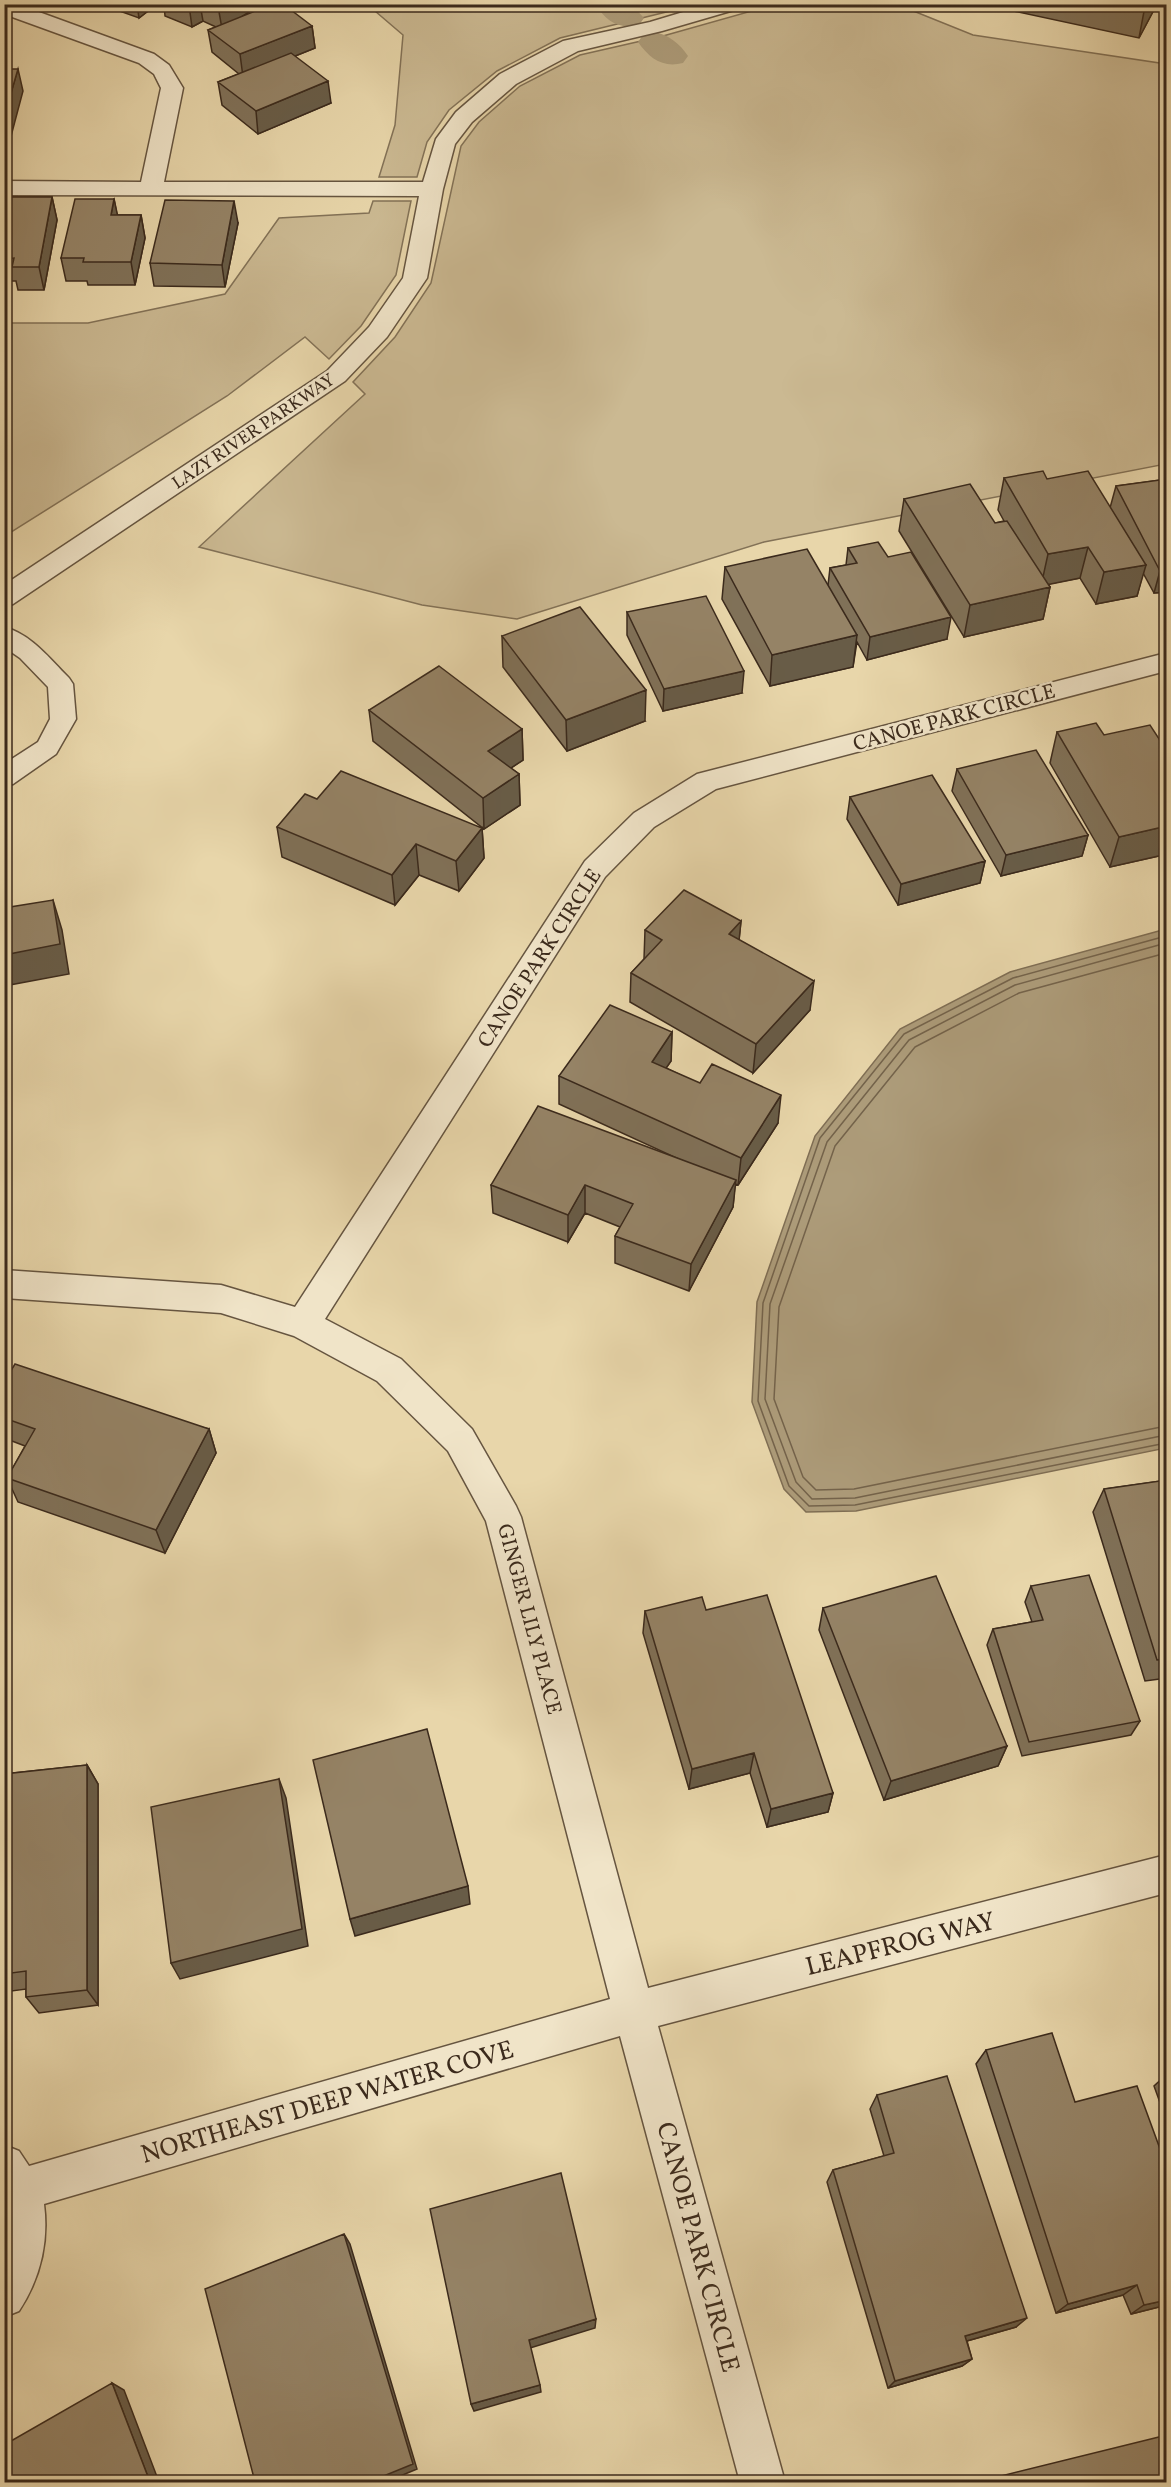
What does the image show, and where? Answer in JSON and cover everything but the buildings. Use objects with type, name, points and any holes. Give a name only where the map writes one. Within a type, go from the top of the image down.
[{"type":"street","name":"LAZY RIVER PARKWAY","points":[[4,598],[336,376],[378,332],[414,278],[432,189],[444,144],[464,117],[507,79],[571,46],[655,27],[734,4]]},
{"type":"street","points":[[4,7],[133,52],[153,62],[167,74],[172,88],[151,189]]},
{"type":"street","points":[[4,188],[432,189]]},
{"type":"street","name":"CANOE PARK CIRCLE","points":[[303,1324],[595,869],[644,820],[707,781],[1167,662]]},
{"type":"street","name":"GINGER LILY PLACE","points":[[4,1284],[221,1299],[303,1324],[389,1370],[460,1440],[503,1517],[634,2012]]},
{"type":"street","name":"LEAPFROG WAY","points":[[634,2012],[1167,1874]]},
{"type":"street","name":"CANOE PARK CIRCLE","points":[[634,2012],[763,2482]]},
{"type":"street","name":"NORTHEAST DEEP WATER COVE","points":[[4,2296],[21,2259],[25,2223],[12,2178],[634,2012]]},
{"type":"lane","points":[[4,635],[29,652],[60,684],[63,719],[47,748],[4,777]]},
{"type":"shaded area","points":[[896,4],[973,35],[1166,64],[1166,464],[764,542],[517,619],[422,605],[199,547],[365,394],[353,382],[395,337],[431,283],[461,146],[479,122],[520,86],[580,55],[663,36],[773,5]]},
{"type":"shaded area","points":[[368,5],[695,5],[560,38],[497,71],[449,110],[427,142],[417,177],[379,177],[395,125],[403,35]]},
{"type":"shaded area","points":[[373,201],[411,201],[396,275],[361,326],[329,359],[305,337],[227,396],[5,536],[5,323],[88,323],[225,294],[279,218],[369,213]]},
{"type":"water","points":[[1166,929],[1166,1448],[856,1511],[806,1512],[784,1489],[752,1402],[757,1302],[815,1136],[900,1029],[1010,972]]},
{"type":"waterway","points":[[611,4],[627,18]]},
{"type":"waterway","points":[[655,42],[671,56]]}]
